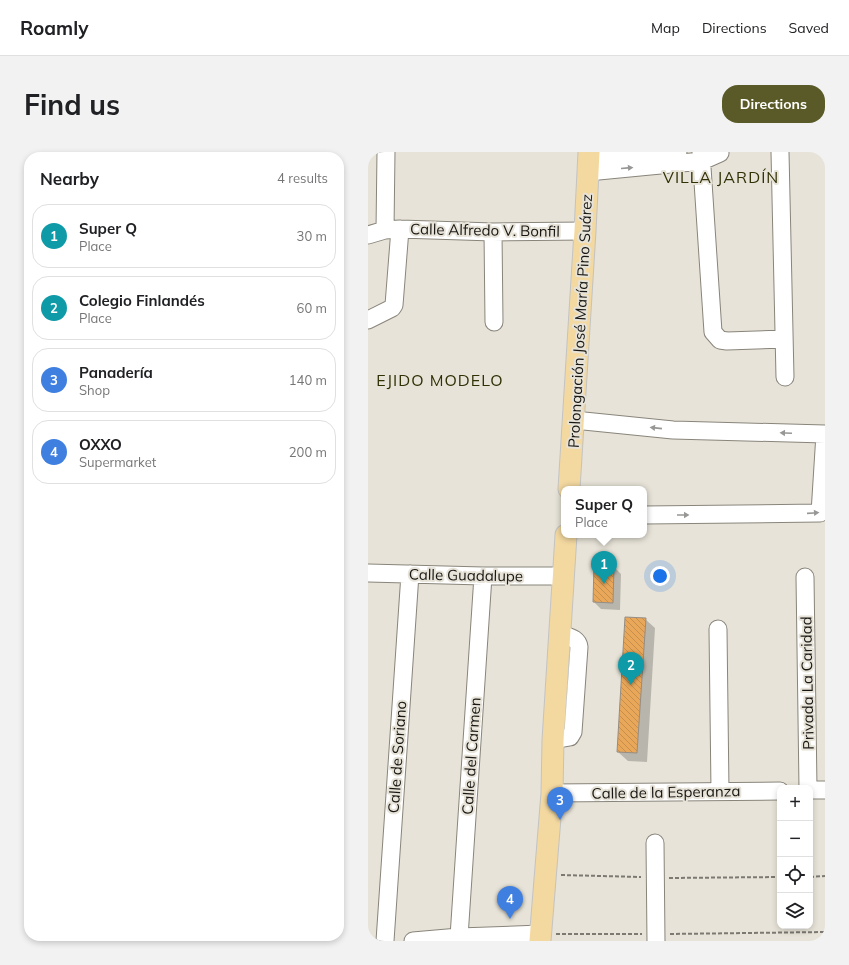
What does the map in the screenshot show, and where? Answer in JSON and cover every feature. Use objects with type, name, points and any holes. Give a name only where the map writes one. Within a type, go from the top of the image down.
[{"type":"main road","name":"Prolongación José María Pino Suárez","points":[[570,486],[588,160]]},
{"type":"main road","points":[[540,937],[552,793],[553,740],[561,634],[566,538]]},
{"type":"street","points":[[368,320],[392,308],[394,305],[392,230],[386,152]]},
{"type":"street","points":[[588,160],[678,152]]},
{"type":"street","points":[[780,152],[785,377]]},
{"type":"street","points":[[588,160],[713,154],[713,332],[720,340],[727,341],[784,339]]},
{"type":"street","name":"Calle Alfredo V. Bonfil","points":[[368,235],[392,230],[493,232],[585,231]]},
{"type":"street","points":[[493,232],[494,322]]},
{"type":"street","points":[[574,420],[673,430],[825,434],[820,513],[647,515]]},
{"type":"street","name":"Calle Guadalupe","points":[[368,573],[483,576],[563,576]]},
{"type":"street","name":"Calle de Soriano","points":[[385,941],[410,574]]},
{"type":"street","name":"Calle del Carmen","points":[[459,937],[483,576]]},
{"type":"street","name":"Privada La Caridad","points":[[806,577],[808,785]]},
{"type":"street","points":[[718,628],[720,791]]},
{"type":"street","points":[[813,790],[825,790]]},
{"type":"street","name":"Calle de la Esperanza","points":[[552,793],[777,791]]},
{"type":"street","points":[[655,843],[656,938]]},
{"type":"street","points":[[413,941],[459,937],[540,937]]},
{"type":"path","points":[[813,876],[825,876]]},
{"type":"path","points":[[540,937],[656,938],[825,932]]},
{"type":"building","points":[[594,565],[614,566],[613,603],[593,602]]},
{"type":"building","points":[[625,617],[646,618],[637,753],[617,752]]},
{"type":"place","name":"Super Q","points":[[604,584]]},
{"type":"place","name":"Colegio Finlandés","points":[[631,685]]},
{"type":"place","name":"Panadería","points":[[560,820]]},
{"type":"place","name":"OXXO","points":[[510,919]]},
{"type":"district","name":"VILLA JARDÍN","points":[[721,177]]},
{"type":"district","name":"EJIDO MODELO","points":[[440,380]]}]
